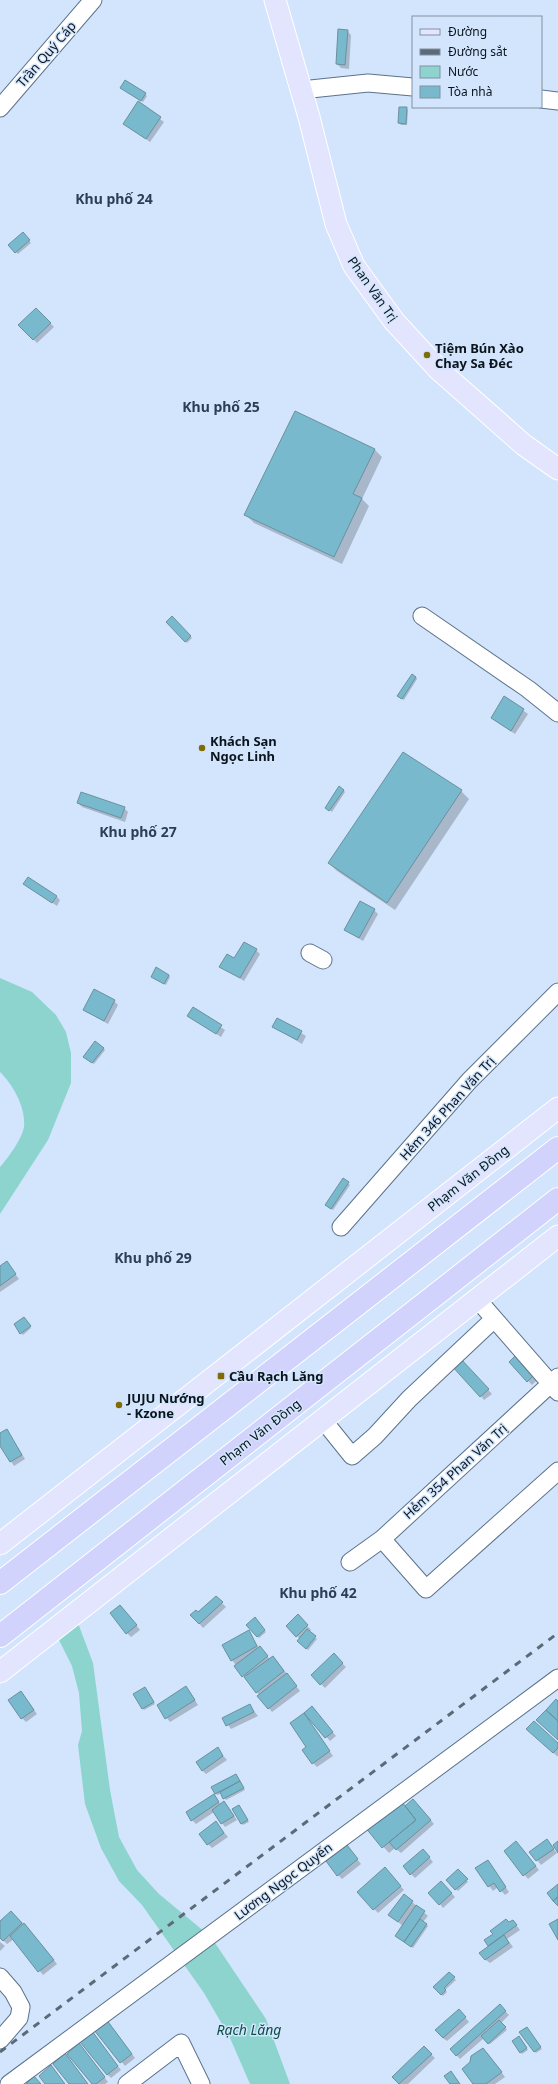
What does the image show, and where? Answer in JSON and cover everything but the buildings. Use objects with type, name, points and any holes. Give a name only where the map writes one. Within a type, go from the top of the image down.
[{"type":"highway","points":[[0,1583],[558,1148]]},
{"type":"highway","name":"Phạm Văn Đồng","points":[[0,1636],[558,1199]]},
{"type":"main road","name":"Phan Văn Trị","points":[[275,0],[301,90],[336,224],[354,266],[394,321],[439,370],[524,445],[558,469]]},
{"type":"main road","name":"Phạm Văn Đồng","points":[[0,1544],[558,1108]]},
{"type":"main road","points":[[0,1672],[558,1236]]},
{"type":"main road","points":[[306,1396],[322,1420]]},
{"type":"street","name":"Trần Quý Cáp","points":[[0,108],[93,0]]},
{"type":"street","points":[[301,90],[368,84],[412,87]]},
{"type":"street","points":[[542,100],[558,101]]},
{"type":"street","points":[[422,616],[528,689],[558,713]]},
{"type":"street","name":"Hẻm 346 Phan Văn Trị","points":[[341,1227],[469,1081],[558,992]]},
{"type":"street","points":[[477,1299],[556,1384]]},
{"type":"street","points":[[322,1420],[352,1456],[375,1436],[409,1399],[494,1319]]},
{"type":"street","name":"Hẻm 354 Phan Văn Trị","points":[[350,1562],[382,1539],[556,1384]]},
{"type":"street","points":[[382,1539],[426,1589],[558,1471]]},
{"type":"street","name":"Lương Ngọc Quyến","points":[[9,2084],[558,1678]]},
{"type":"street","points":[[0,1977],[13,1992],[22,2007],[19,2018],[0,2040]]},
{"type":"street","points":[[127,2084],[181,2043],[201,2084]]},
{"type":"water","points":[[0,978],[32,992],[56,1015],[66,1032],[71,1053],[71,1083],[48,1140],[0,1214],[0,1167],[11,1154],[21,1137],[24,1127],[24,1119],[18,1097],[10,1083],[0,1072]]},
{"type":"water","name":"Rạch Lăng","points":[[78,1623],[93,1663],[110,1790],[119,1837],[137,1870],[159,1894],[211,1937],[266,2019],[290,2084],[250,2084],[230,2038],[204,1993],[142,1905],[119,1881],[101,1848],[85,1804],[78,1745],[82,1731],[79,1693],[72,1666],[58,1638]]},
{"type":"pier","points":[[0,1564],[79,1621],[55,1639],[0,1598]]},
{"type":"railway","points":[[0,2052],[558,1633]]},
{"type":"place","name":"Tiệm Bún Xào Chay Sa Đéc","points":[[427,355]]},
{"type":"place","name":"Khách Sạn Ngọc Linh","points":[[202,748]]},
{"type":"place","name":"Cầu Rạch Lăng","points":[[221,1376]]},
{"type":"place","name":"JUJU Nướng - Kzone","points":[[119,1405]]},
{"type":"district","name":"Khu phố 24","points":[[114,199]]},
{"type":"district","name":"Khu phố 25","points":[[221,407]]},
{"type":"district","name":"Khu phố 27","points":[[138,832]]},
{"type":"district","name":"Khu phố 29","points":[[153,1258]]},
{"type":"district","name":"Khu phố 42","points":[[318,1593]]}]
